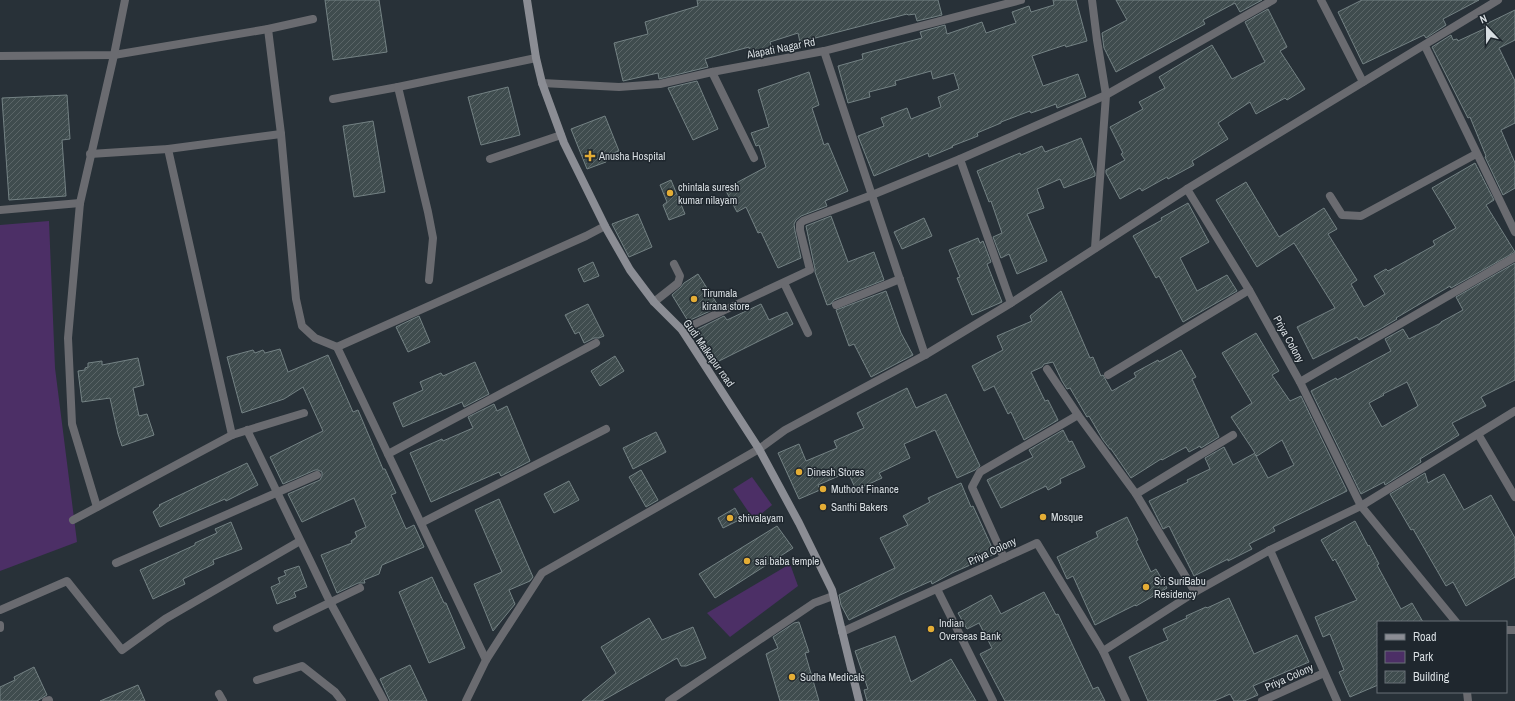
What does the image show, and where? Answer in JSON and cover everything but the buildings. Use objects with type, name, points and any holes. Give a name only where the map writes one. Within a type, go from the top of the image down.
[{"type":"street","points":[[97,507],[72,424],[68,338],[80,203],[125,0]]},
{"type":"street","name":"Gudi Malkapur road","points":[[527,0],[536,58],[542,83],[561,135],[605,226],[630,270],[654,302],[682,330],[759,449],[799,523],[832,590],[859,701]]},
{"type":"street","name":"Alapati Nagar Rd","points":[[542,83],[619,87],[660,84],[712,72],[824,51],[1021,0]]},
{"type":"street","points":[[1092,0],[1106,95],[1095,248]]},
{"type":"street","points":[[682,330],[810,270],[800,230],[800,224],[803,221],[960,159],[1106,95],[1273,0]]},
{"type":"street","points":[[1322,0],[1363,82]]},
{"type":"street","points":[[466,701],[486,660],[542,573],[759,449],[785,430],[925,355],[1011,303],[1187,189],[1425,46],[1498,0]]},
{"type":"street","points":[[0,56],[114,55],[313,20]]},
{"type":"street","points":[[268,29],[281,134],[296,299],[302,326],[315,338],[337,347],[486,660]]},
{"type":"street","points":[[1425,46],[1515,232]]},
{"type":"street","points":[[824,51],[925,355]]},
{"type":"street","points":[[333,99],[398,88],[536,58]]},
{"type":"street","points":[[712,72],[754,158]]},
{"type":"street","points":[[398,88],[433,238],[430,280]]},
{"type":"street","points":[[90,154],[168,149],[281,134]]},
{"type":"street","points":[[490,159],[561,135]]},
{"type":"street","points":[[168,149],[232,435]]},
{"type":"street","points":[[1330,196],[1342,215],[1361,216],[1476,154]]},
{"type":"street","points":[[960,159],[1011,303]]},
{"type":"street","name":"Priya Colony","points":[[1187,189],[1249,290],[1300,382],[1361,506],[1455,621]]},
{"type":"street","points":[[0,210],[80,203]]},
{"type":"street","points":[[337,347],[586,236],[605,226]]},
{"type":"street","points":[[1300,382],[1515,257]]},
{"type":"street","points":[[654,302],[678,283],[680,276],[674,264]]},
{"type":"street","points":[[836,305],[900,279]]},
{"type":"street","points":[[784,283],[808,333]]},
{"type":"street","points":[[1108,375],[1249,290]]},
{"type":"street","points":[[388,454],[596,343]]},
{"type":"street","points":[[1046,368],[1078,415],[1136,494],[1195,592]]},
{"type":"street","points":[[1103,651],[1195,592],[1270,550],[1361,506],[1515,411]]},
{"type":"street","points":[[73,520],[232,435],[304,413]]},
{"type":"street","points":[[1004,558],[972,487],[980,472],[1078,415]]},
{"type":"street","points":[[421,523],[606,429]]},
{"type":"street","points":[[247,430],[330,602],[384,701]]},
{"type":"street","points":[[1478,434],[1515,497]]},
{"type":"street","points":[[1136,494],[1233,435]]},
{"type":"street","points":[[116,563],[317,475]]},
{"type":"street","points":[[0,610],[67,581],[122,650],[165,619],[300,542]]},
{"type":"street","name":"Priya Colony","points":[[842,632],[1037,543],[1103,651],[1126,701]]},
{"type":"street","points":[[1270,550],[1337,701]]},
{"type":"street","points":[[277,628],[360,588]]},
{"type":"street","points":[[936,589],[993,701]]},
{"type":"street","points":[[670,701],[814,603],[834,596]]},
{"type":"street","points":[[258,680],[302,666],[335,692],[342,701]]},
{"type":"street","name":"Priya Colony","points":[[1262,701],[1324,673]]},
{"type":"green space","points":[[49,221],[55,368],[77,542],[0,571],[0,225]]},
{"type":"green space","points":[[752,477],[772,505],[754,520],[733,489]]},
{"type":"green space","points":[[790,564],[798,586],[730,637],[707,613]]},
{"type":"place","name":"Anusha Hospital","points":[[590,156]]},
{"type":"place","name":"chintala suresh kumar nilayam","points":[[670,193]]},
{"type":"place","name":"Tirumala kirana store","points":[[694,299]]},
{"type":"place","name":"Dinesh Stores","points":[[799,472]]},
{"type":"place","name":"Muthoot Finance","points":[[823,489]]},
{"type":"place","name":"Santhi Bakers","points":[[823,507]]},
{"type":"place","name":"Mosque","points":[[1043,517]]},
{"type":"place","name":"shivalayam","points":[[730,518]]},
{"type":"place","name":"sai baba temple","points":[[747,561]]},
{"type":"place","name":"Sri SuriBabu Residency","points":[[1146,587]]},
{"type":"place","name":"Indian Overseas Bank","points":[[931,629]]},
{"type":"place","name":"Sudha Medicals","points":[[792,677]]}]
